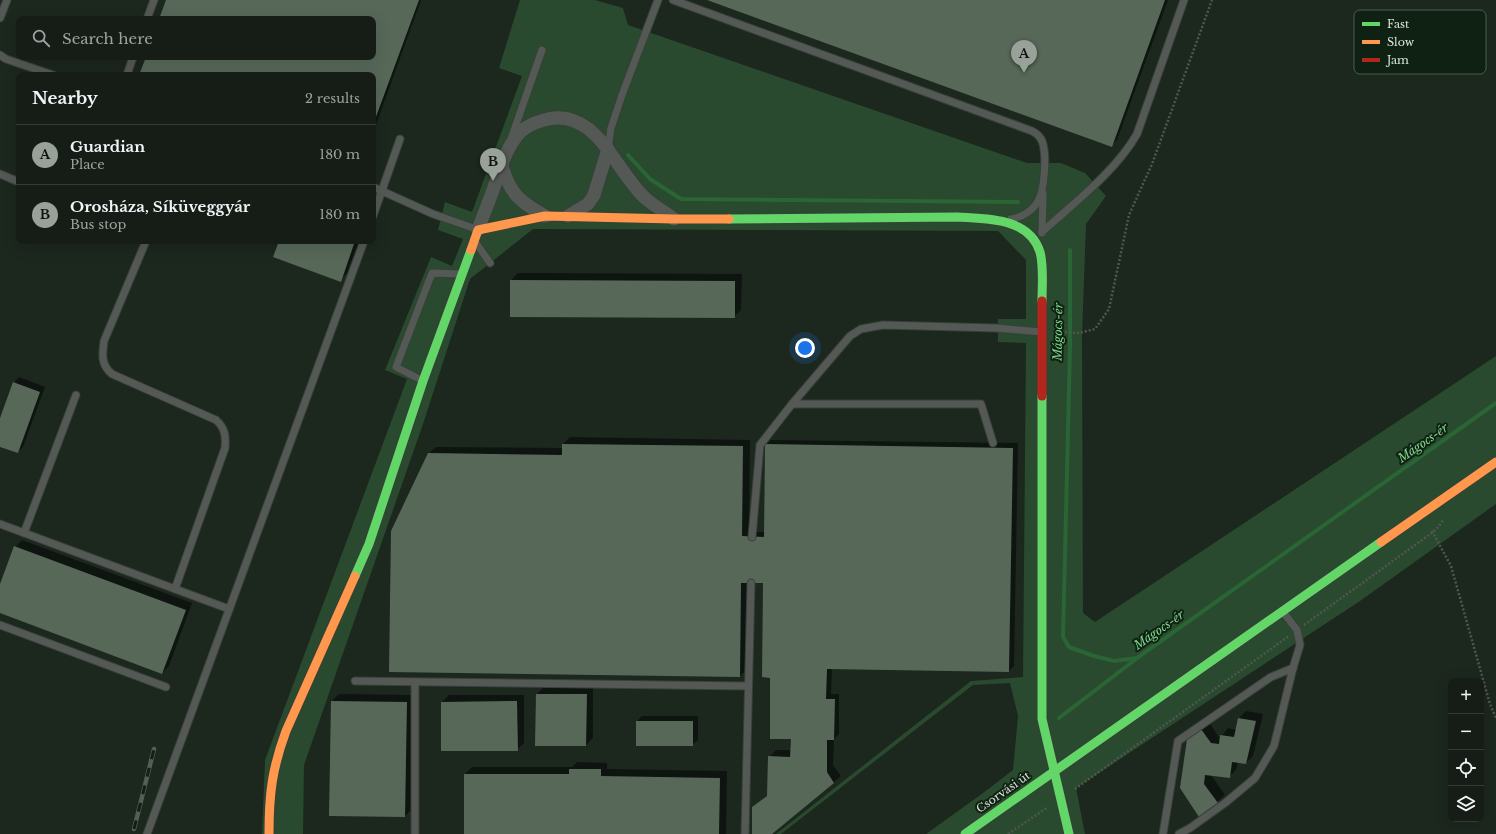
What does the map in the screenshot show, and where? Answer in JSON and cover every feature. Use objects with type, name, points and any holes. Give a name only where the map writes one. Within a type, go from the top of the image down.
[{"type":"street","points":[[269,834],[272,774],[286,731],[369,544],[423,381],[461,274],[508,149],[516,136],[525,128],[535,123],[556,118],[577,121],[587,128],[608,149],[626,176],[645,198],[674,220]]},
{"type":"street","points":[[567,217],[588,204],[594,195],[608,149]]},
{"type":"street","points":[[502,166],[506,179],[517,197],[530,208],[545,216]]},
{"type":"street","points":[[476,235],[545,216],[674,220],[957,217],[1001,220],[1018,226],[1034,239],[1040,253],[1042,271],[1042,719],[1069,834]]},
{"type":"street","name":"Csorvási út","points":[[965,834],[1496,462]]},
{"type":"lane","points":[[0,18],[7,0]]},
{"type":"lane","points":[[148,16],[154,0]]},
{"type":"lane","points":[[608,149],[611,128],[622,95],[658,0]]},
{"type":"lane","points":[[673,0],[1032,130],[1040,137],[1043,144],[1042,271]]},
{"type":"lane","points":[[1042,232],[1093,186],[1124,154],[1131,144],[1136,134],[1184,0]]},
{"type":"lane","points":[[508,149],[542,50]]},
{"type":"lane","points":[[0,55],[6,59],[43,72]]},
{"type":"lane","points":[[128,72],[133,60]]},
{"type":"lane","points":[[376,208],[400,139]]},
{"type":"lane","points":[[0,174],[16,181]]},
{"type":"lane","points":[[1001,220],[1020,217],[1032,209],[1040,198],[1043,183]]},
{"type":"lane","points":[[376,188],[434,214],[476,235],[490,263]]},
{"type":"lane","points":[[145,244],[104,341],[102,352],[103,363],[107,370],[112,374],[216,420],[222,425],[226,439],[225,448],[175,590]]},
{"type":"lane","points":[[147,834],[363,244]]},
{"type":"lane","points":[[423,381],[396,366],[432,273],[461,274]]},
{"type":"lane","points":[[752,537],[760,445],[792,404],[850,336],[861,329],[883,325],[996,328],[1042,332]]},
{"type":"lane","points":[[24,533],[76,394]]},
{"type":"lane","points":[[792,404],[981,404],[992,443]]},
{"type":"lane","points":[[0,524],[229,609]]},
{"type":"lane","points":[[745,834],[751,583]]},
{"type":"lane","points":[[1179,834],[1225,803],[1255,778],[1274,746],[1300,645],[1297,630],[1282,611]]},
{"type":"lane","points":[[0,626],[166,687]]},
{"type":"lane","points":[[1163,834],[1178,741],[1271,677],[1293,668]]},
{"type":"lane","points":[[355,681],[748,686]]},
{"type":"lane","points":[[415,682],[415,834]]},
{"type":"path","points":[[1063,332],[1076,333],[1095,329],[1109,309],[1129,215],[1152,164],[1212,0]]},
{"type":"path","points":[[1420,514],[1433,532],[1451,566],[1490,704],[1496,718]]},
{"type":"path","points":[[1008,834],[1061,798],[1433,532],[1447,514]]},
{"type":"green space","points":[[520,0],[595,0],[623,8],[628,25],[1027,163],[1061,163],[1085,173],[1106,196],[1086,224],[1082,336],[1083,613],[1095,622],[1496,356],[1496,504],[1360,601],[1076,788],[1085,834],[926,834],[1013,770],[1018,716],[1010,683],[973,685],[781,834],[776,834],[971,681],[1023,677],[1026,343],[998,342],[998,319],[1026,319],[1026,260],[998,231],[533,229],[470,279],[423,424],[304,765],[303,834],[262,834],[265,760],[407,379],[385,370],[431,257],[452,266],[463,239],[438,230],[445,202],[472,212],[522,76],[499,68]]},
{"type":"building","points":[[166,0],[419,0],[376,117],[376,72],[140,72],[145,60],[376,60],[376,16],[160,16]]},
{"type":"building","points":[[707,0],[1165,0],[1112,147]]},
{"type":"building","points":[[278,244],[354,244],[341,282],[273,257]]},
{"type":"building","points":[[510,280],[735,281],[735,318],[510,317]]},
{"type":"building","points":[[13,382],[40,392],[18,453],[0,447],[0,418]]},
{"type":"building","points":[[562,444],[743,446],[742,536],[764,537],[765,444],[1013,448],[1009,672],[827,669],[826,699],[835,699],[834,740],[827,740],[827,772],[834,783],[772,834],[752,834],[752,807],[767,796],[768,756],[790,757],[791,739],[770,739],[770,678],[762,677],[763,583],[741,583],[740,677],[389,672],[391,531],[428,453],[562,455]]},
{"type":"building","points":[[14,546],[186,610],[162,674],[0,613],[0,584]]},
{"type":"building","points":[[536,694],[587,694],[586,746],[535,746]]},
{"type":"building","points":[[331,701],[407,702],[405,817],[329,816]]},
{"type":"building","points":[[517,701],[518,751],[441,751],[441,702]]},
{"type":"building","points":[[1238,718],[1256,721],[1246,764],[1232,762],[1230,778],[1205,775],[1204,784],[1218,803],[1199,817],[1180,788],[1187,739],[1201,729],[1211,743],[1219,744],[1220,735],[1234,737]]},
{"type":"building","points":[[636,721],[693,721],[693,746],[636,746]]},
{"type":"building","points":[[569,769],[601,769],[601,776],[720,778],[719,834],[464,834],[464,774],[569,774]]},
{"type":"waterway","points":[[628,155],[650,179],[681,199],[1018,202]]},
{"type":"waterway","name":"Mágocs-ér","points":[[1070,250],[1070,347],[1063,637],[1069,647],[1094,656],[1114,661],[1137,658],[1496,403]]},
{"type":"waterway","points":[[1059,718],[1136,659]]},
{"type":"railway","points":[[134,829],[154,749]]},
{"type":"traffic: fast","points":[[729,219],[957,217],[981,218],[1005,222],[1017,226],[1026,232],[1034,241],[1040,252],[1042,270],[1042,301]]},
{"type":"traffic: fast","points":[[355,576],[369,544],[423,381],[471,250]]},
{"type":"traffic: fast","points":[[1042,396],[1042,719],[1069,834]]},
{"type":"traffic: fast","points":[[965,834],[1381,542]]},
{"type":"traffic: slow","points":[[471,250],[478,230],[545,216],[729,219]]},
{"type":"traffic: slow","points":[[1381,542],[1496,462]]},
{"type":"traffic: slow","points":[[269,834],[272,782],[281,745],[355,576]]},
{"type":"traffic: jam","points":[[1042,301],[1042,396]]},
{"type":"place","name":"Guardian","points":[[1024,73]]},
{"type":"place","name":"Orosháza, Síküveggyár","points":[[493,181]]}]
